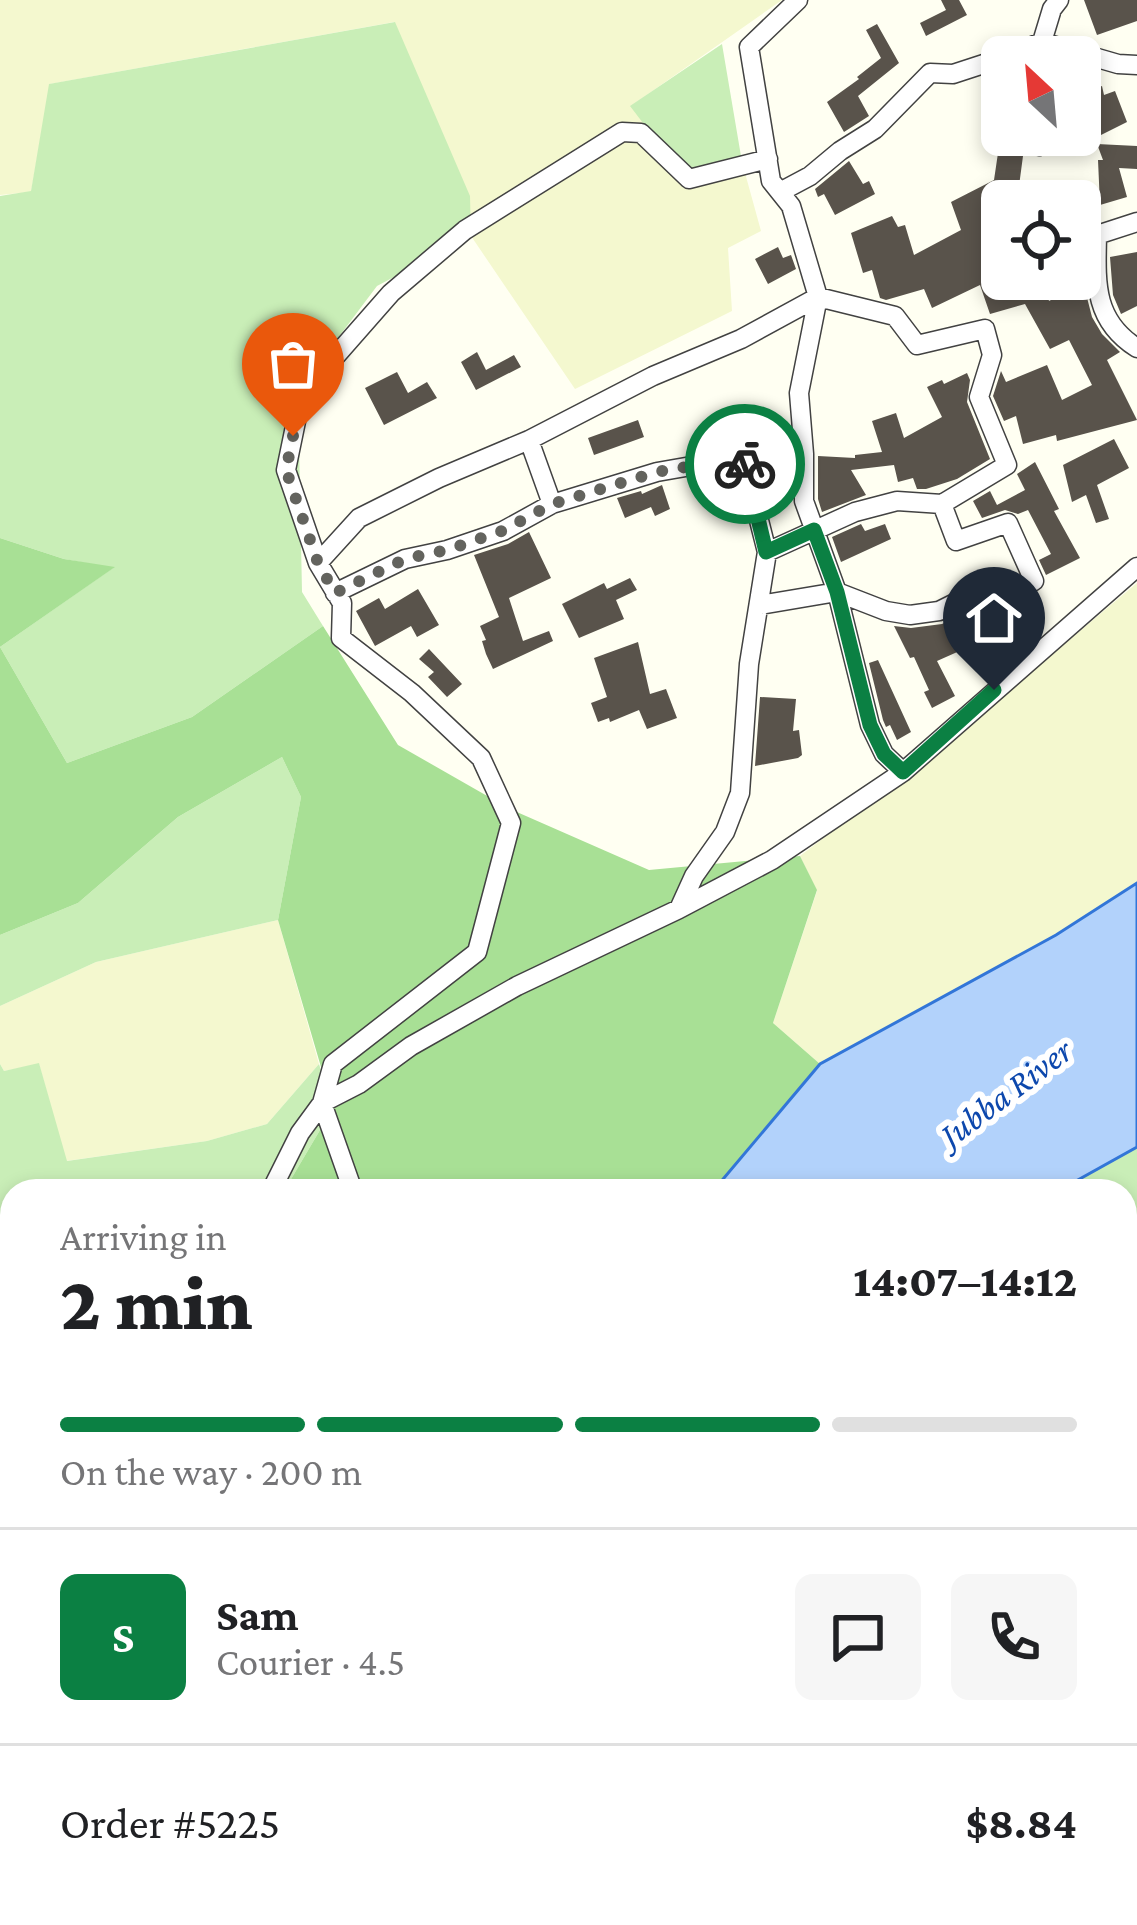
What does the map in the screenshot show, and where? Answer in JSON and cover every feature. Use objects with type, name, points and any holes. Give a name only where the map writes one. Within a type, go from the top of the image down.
[{"type":"street","points":[[798,0],[749,47],[771,181],[791,206],[818,297],[799,393],[804,501],[837,592],[870,725],[884,754],[903,772]]},
{"type":"street","points":[[1044,36],[1052,9],[1060,0]]},
{"type":"street","points":[[1101,59],[1137,65]]},
{"type":"street","points":[[780,192],[875,129],[930,73],[953,74],[981,65]]},
{"type":"street","points":[[277,1179],[300,1133],[322,1103],[333,1064],[477,952],[512,823],[481,758],[412,693],[341,638],[342,603],[318,563],[286,470],[300,402],[391,293],[465,230],[622,132],[640,133],[689,179],[768,159]]},
{"type":"street","points":[[1137,222],[1097,236],[1096,281],[1099,303],[1120,337],[1137,348]]},
{"type":"street","points":[[318,563],[359,518],[530,440],[653,376],[741,339],[818,297],[895,316],[917,345],[985,329],[992,355],[979,397],[1007,465],[943,504],[897,501],[855,512],[766,552]]},
{"type":"street","points":[[530,440],[552,504]]},
{"type":"street","points":[[335,593],[405,559],[502,531],[552,504],[657,472],[743,457],[766,552],[749,664],[740,793],[725,832],[694,876],[679,909]]},
{"type":"street","points":[[943,504],[956,541],[1008,523],[1034,581],[988,602]]},
{"type":"street","points":[[322,1103],[517,986],[772,860],[903,772],[1137,567]]},
{"type":"street","points":[[760,605],[837,592],[910,615],[939,611],[981,590],[1025,663]]},
{"type":"street","points":[[322,1103],[349,1179]]},
{"type":"green space","points":[[0,0],[782,0],[631,106],[742,162],[761,231],[728,248],[732,311],[575,389],[471,236],[394,22],[50,84],[31,192],[0,195]]},
{"type":"green space","points":[[395,22],[470,196],[471,236],[377,286],[298,391],[302,592],[323,626],[192,717],[67,763],[0,647],[113,568],[64,559],[0,538],[0,196],[31,191],[49,84]]},
{"type":"green space","points":[[722,44],[742,162],[685,178],[630,106]]},
{"type":"green space","points":[[0,538],[64,559],[115,567],[0,647]]},
{"type":"green space","points":[[1137,583],[1137,883],[1056,935],[820,1064],[773,1023],[817,891],[800,856],[932,755]]},
{"type":"green space","points":[[323,626],[398,745],[510,809],[649,870],[800,856],[817,890],[773,1023],[820,1064],[723,1179],[291,1179],[333,1108],[278,920],[301,797],[282,757],[178,817],[78,903],[0,935],[0,647],[67,763],[192,717]]},
{"type":"green space","points":[[282,757],[301,797],[278,920],[96,962],[0,1006],[0,935],[78,903],[178,817]]},
{"type":"green space","points":[[278,920],[319,1064],[267,1124],[207,1141],[66,1161],[39,1064],[4,1071],[0,1064],[0,1006],[96,962]]},
{"type":"green space","points":[[39,1063],[67,1161],[207,1141],[267,1124],[319,1064],[333,1108],[291,1179],[0,1179],[0,1064],[4,1071]]},
{"type":"green space","points":[[1137,1147],[1137,1179],[1080,1179]]},
{"type":"water","name":"Jubba River","points":[[1137,883],[1137,1147],[1080,1179],[723,1179],[820,1064],[1056,935]]},
{"type":"building","points":[[941,0],[959,0],[967,15],[926,36],[920,23],[946,10]]},
{"type":"building","points":[[1084,0],[1137,0],[1137,21],[1097,35]]},
{"type":"building","points":[[877,24],[899,63],[858,96],[869,116],[844,132],[827,102],[881,58],[866,30]]},
{"type":"building","points":[[1101,86],[1104,95],[1115,91],[1127,122],[1101,135]]},
{"type":"building","points":[[1101,144],[1137,146],[1137,169],[1119,168],[1127,197],[1101,205],[1098,160],[1103,160]]},
{"type":"building","points":[[998,156],[1023,156],[1020,180],[994,180]]},
{"type":"building","points":[[849,161],[875,194],[835,215],[824,194],[818,197],[815,189]]},
{"type":"building","points":[[981,187],[981,288],[932,308],[924,289],[880,298],[872,270],[863,273],[851,233],[892,216],[898,227],[905,225],[914,255],[961,230],[951,202]]},
{"type":"building","points":[[778,247],[783,258],[791,255],[796,269],[768,284],[755,259]]},
{"type":"building","points":[[1137,252],[1137,306],[1121,314],[1113,295],[1110,257]]},
{"type":"building","points":[[985,300],[1088,300],[1102,334],[1120,352],[1107,360],[1137,420],[1057,441],[1056,435],[1023,444],[1016,416],[1004,421],[993,396],[1001,371],[1006,382],[1047,365],[1062,400],[1092,385],[1069,340],[1050,349],[1025,304],[990,314]]},
{"type":"building","points":[[477,352],[486,370],[514,355],[521,367],[476,390],[461,362]]},
{"type":"building","points":[[397,372],[408,393],[427,382],[437,398],[384,425],[365,388]]},
{"type":"building","points":[[967,373],[967,402],[990,459],[957,479],[926,489],[917,489],[913,478],[898,482],[894,465],[851,470],[866,495],[822,512],[818,456],[855,458],[882,452],[872,421],[896,413],[904,438],[942,417],[927,387]]},
{"type":"building","points":[[738,413],[740,418],[771,414],[774,442],[759,443],[758,460],[746,444],[718,448],[712,421]]},
{"type":"building","points":[[638,420],[644,437],[594,455],[588,438]]},
{"type":"building","points":[[1114,439],[1129,468],[1097,485],[1109,519],[1096,523],[1086,495],[1072,502],[1063,465]]},
{"type":"building","points":[[1035,462],[1080,558],[1046,575],[1039,560],[1051,554],[1028,510],[1018,514],[1005,510],[982,518],[973,501],[990,491],[997,505],[1025,490],[1017,474]]},
{"type":"building","points":[[733,472],[740,499],[705,505],[704,477]]},
{"type":"building","points":[[662,485],[670,509],[655,516],[651,507],[625,518],[617,498]]},
{"type":"building","points":[[861,524],[865,531],[885,524],[891,539],[841,562],[832,537]]},
{"type":"building","points":[[529,532],[551,578],[509,598],[523,641],[549,631],[553,641],[493,669],[480,626],[499,617],[474,555]]},
{"type":"building","points":[[630,578],[637,590],[616,600],[624,619],[579,638],[562,604],[604,583],[607,589]]},
{"type":"building","points":[[418,589],[439,625],[417,637],[411,626],[375,646],[356,611],[379,598],[385,609]]},
{"type":"building","points":[[975,608],[991,637],[937,661],[955,696],[932,708],[914,657],[910,658],[894,626],[942,624]]},
{"type":"building","points":[[638,642],[650,694],[666,689],[677,718],[647,729],[639,710],[598,722],[591,703],[607,697],[594,658]]},
{"type":"building","points":[[429,649],[462,684],[447,697],[428,677],[434,672],[419,659]]},
{"type":"building","points":[[878,660],[911,732],[897,740],[883,720],[869,663]]},
{"type":"building","points":[[760,697],[796,699],[793,731],[799,730],[802,755],[798,758],[755,766]]},
{"type":"way so far","points":[[293,436],[286,470],[318,563],[335,593],[405,559],[502,531],[552,504],[657,472],[743,457],[745,464]]},
{"type":"route","points":[[745,464],[766,552],[814,530],[837,592],[870,725],[884,754],[903,772],[994,690]]}]
